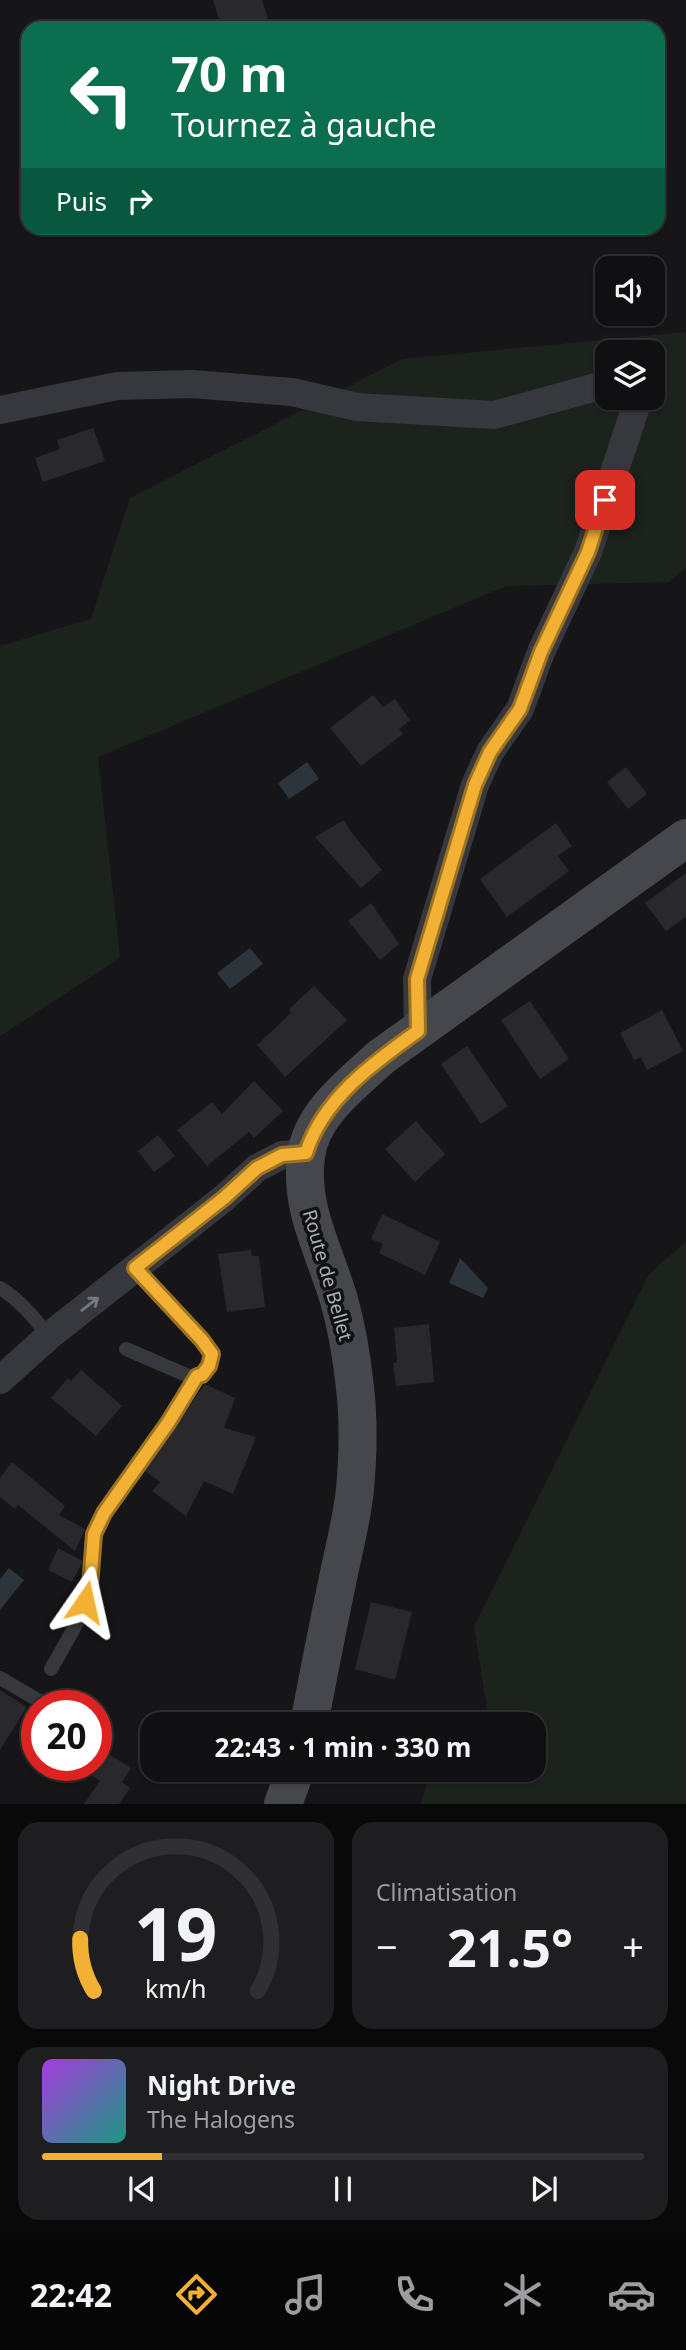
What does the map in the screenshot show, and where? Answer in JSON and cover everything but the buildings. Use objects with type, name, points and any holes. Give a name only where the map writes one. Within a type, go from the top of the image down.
[{"type":"main road","name":"Route de Bellet","points":[[311,1712],[355,1492],[358,1441],[355,1388],[339,1300],[310,1219],[303,1180],[306,1153],[312,1134],[322,1117],[349,1086],[382,1057],[686,838]]},
{"type":"main road","points":[[283,1804],[291,1782]]},
{"type":"street","points":[[0,410],[117,386],[192,384],[292,392],[357,407],[494,415],[595,387]]},
{"type":"street","points":[[418,1031],[417,979],[475,785],[490,752],[520,709],[541,652],[588,552],[635,410]]},
{"type":"street","points":[[0,1380],[49,1336],[224,1198],[257,1168],[282,1155],[306,1153]]},
{"type":"lane","points":[[126,1349],[191,1377],[202,1375],[209,1366],[212,1354],[135,1268]]},
{"type":"lane","points":[[0,1288],[30,1312],[49,1336]]},
{"type":"lane","points":[[51,1669],[80,1619],[90,1586],[94,1534],[104,1513],[168,1423],[197,1376]]},
{"type":"lane","points":[[0,1678],[21,1690]]},
{"type":"shaded area","points":[[686,332],[686,568],[669,582],[506,586],[98,757],[120,958],[0,1036],[0,646],[91,619],[130,498],[402,359],[595,341],[595,410],[665,410],[665,340],[602,340]]},
{"type":"shaded area","points":[[307,762],[319,779],[289,799],[278,783]]},
{"type":"shaded area","points":[[250,948],[263,964],[230,989],[217,973]]},
{"type":"shaded area","points":[[686,1242],[686,1804],[421,1804],[427,1782],[546,1782],[546,1712],[483,1712],[487,1708],[474,1627],[649,1274]]},
{"type":"shaded area","points":[[460,1258],[488,1288],[483,1298],[449,1283]]},
{"type":"shaded area","points":[[9,1568],[24,1580],[0,1610],[0,1579]]},
{"type":"route","points":[[85,1602],[90,1586],[94,1534],[104,1513],[168,1423],[197,1376],[202,1375],[209,1366],[212,1354],[135,1268],[224,1198],[257,1168],[282,1155],[306,1153],[312,1134],[322,1117],[349,1086],[382,1057],[418,1031],[417,979],[475,785],[490,752],[520,709],[541,652],[588,552],[605,500]]}]
